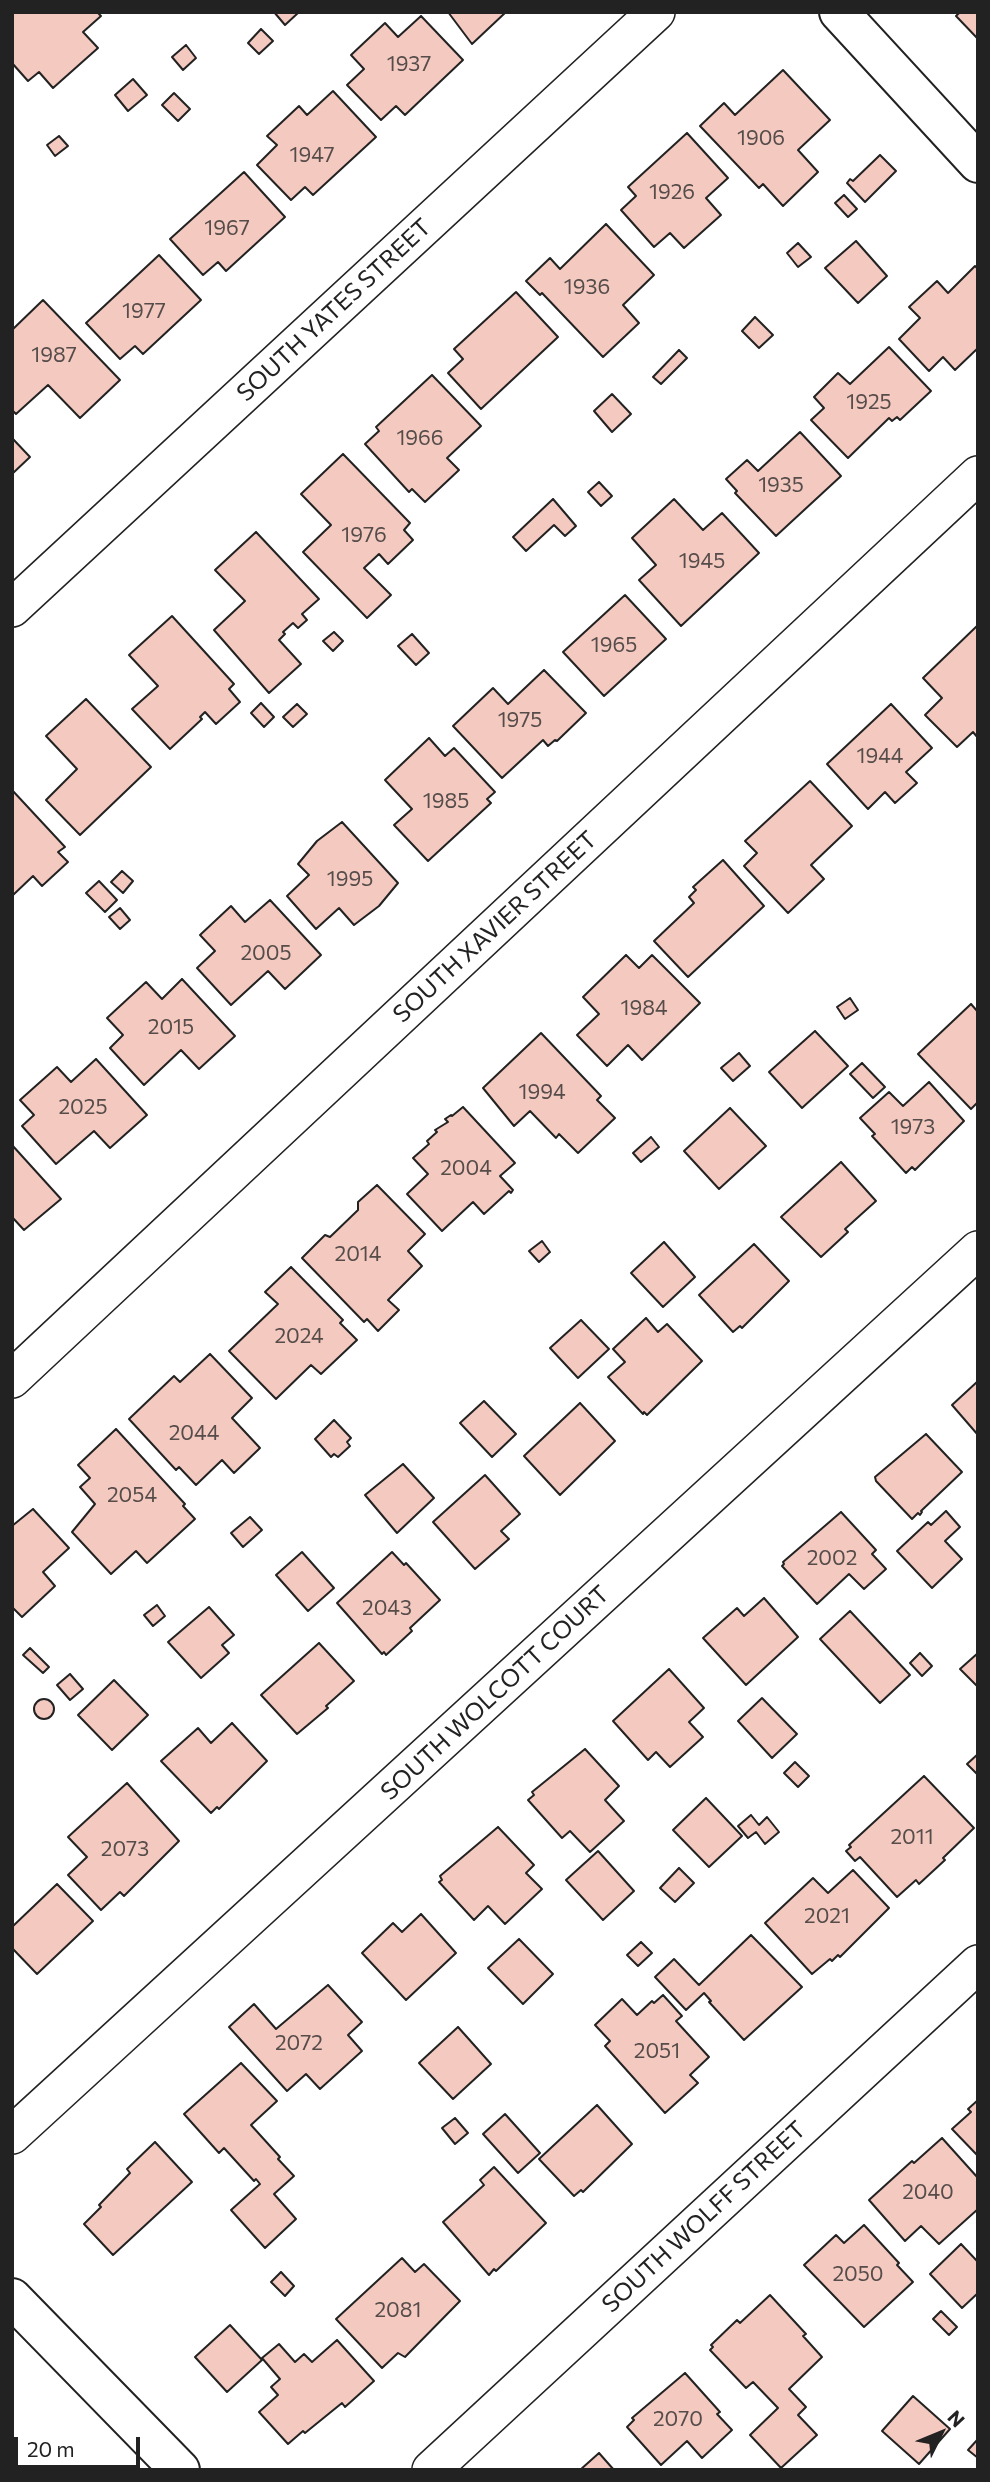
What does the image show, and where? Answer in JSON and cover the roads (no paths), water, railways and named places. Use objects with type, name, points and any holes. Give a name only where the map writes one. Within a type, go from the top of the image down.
[{"type":"main road","points":[[839,12],[978,163]]},
{"type":"main road","points":[[12,2298],[180,2470]]},
{"type":"street","name":"SOUTH YATES STREET","points":[[12,608],[656,12]]},
{"type":"street","name":"SOUTH XAVIER STREET","points":[[12,1379],[978,475]]},
{"type":"street","name":"SOUTH WOLCOTT COURT","points":[[12,2135],[978,1250]]},
{"type":"street","name":"SOUTH WOLFF STREET","points":[[431,2470],[978,1964]]}]
